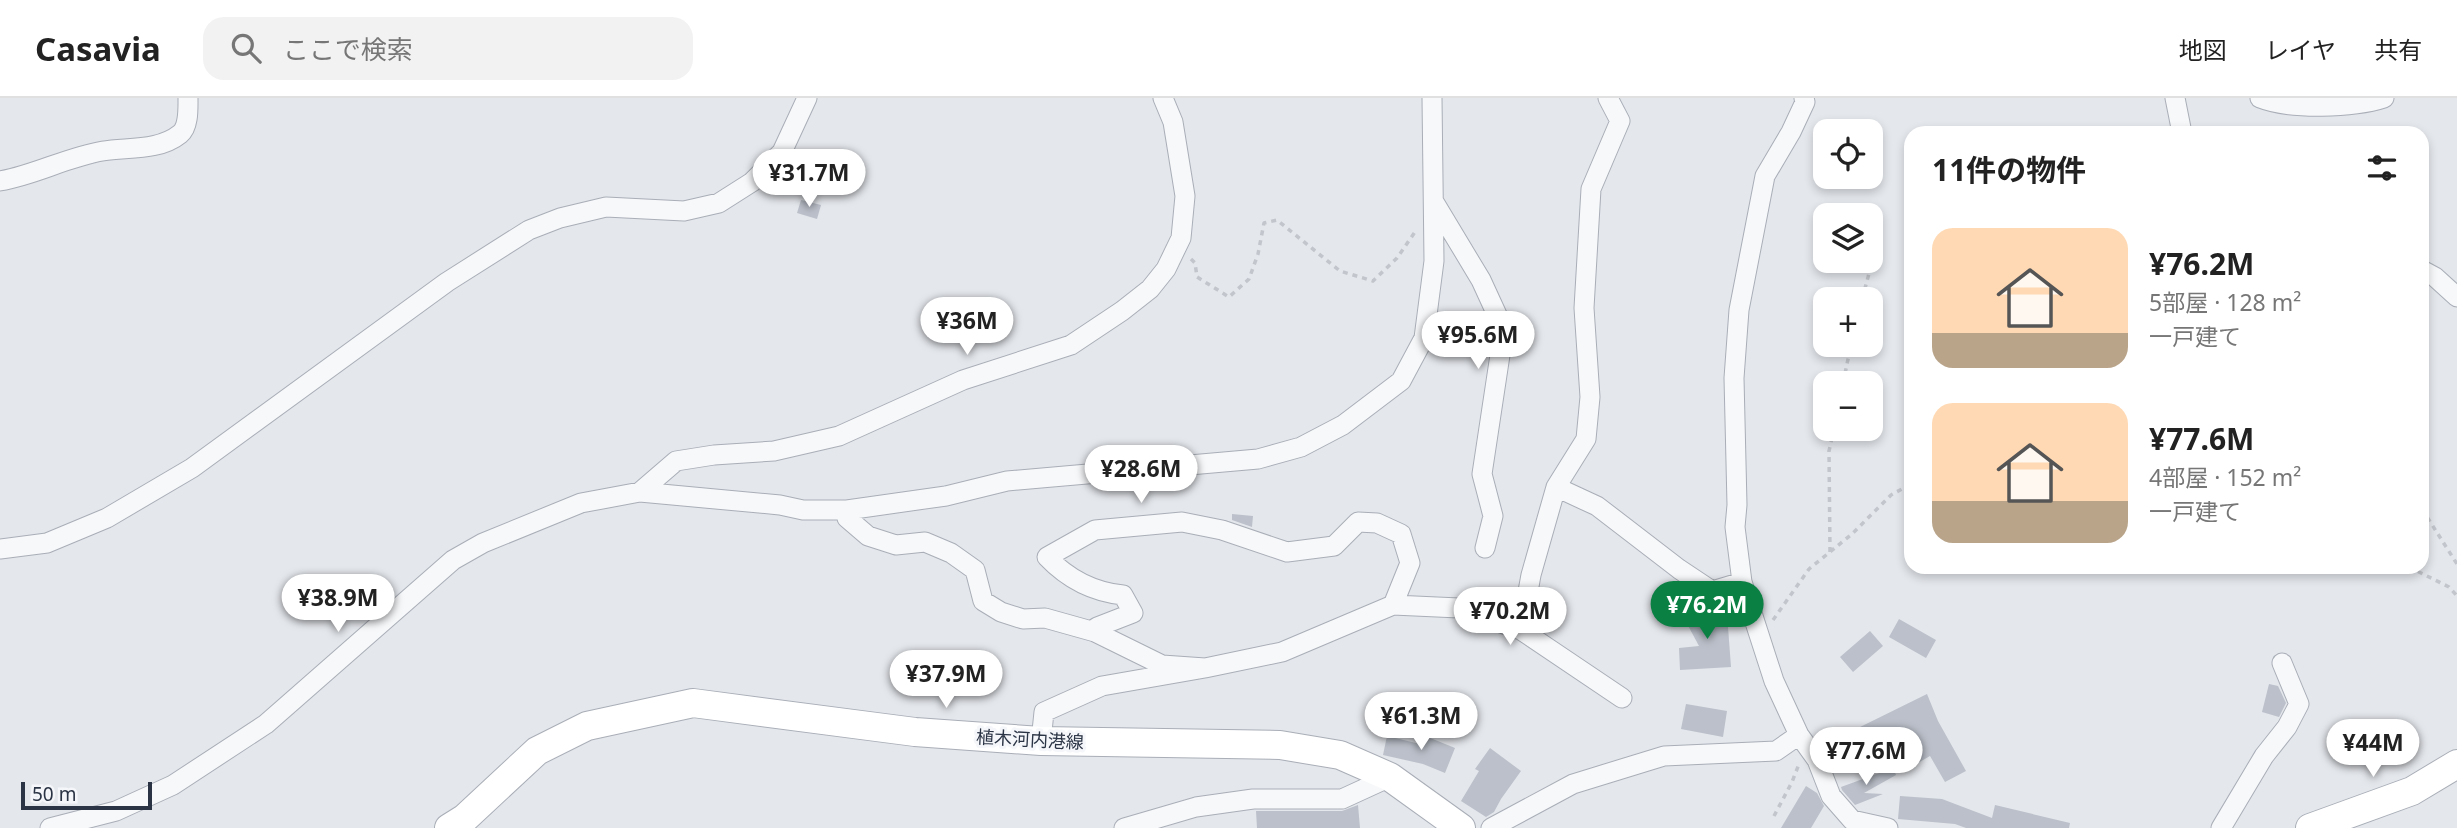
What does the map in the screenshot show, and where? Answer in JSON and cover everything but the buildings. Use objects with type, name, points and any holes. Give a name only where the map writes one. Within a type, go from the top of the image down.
[{"type":"main road","name":"植木河内港線","points":[[449,828],[464,818],[537,751],[587,726],[693,703],[915,732],[1041,741],[1280,745],[1340,755],[1390,777],[1461,828]]},
{"type":"main road","points":[[2310,828],[2412,791],[2457,764]]},
{"type":"street","points":[[0,181],[14,179],[77,156],[106,150],[145,149],[180,135],[184,130],[188,98]]},
{"type":"street","points":[[0,549],[47,543],[95,523],[192,468],[447,282],[529,230],[560,218],[606,207],[684,211],[719,203],[752,182],[782,152],[807,98]]},
{"type":"street","points":[[640,492],[676,461],[714,455],[774,451],[839,436],[963,380],[1071,345],[1122,311],[1150,289],[1166,269],[1181,238],[1185,196],[1173,122],[1163,98]]},
{"type":"street","points":[[50,828],[116,811],[173,785],[267,724],[453,560],[483,543],[581,503],[640,492],[780,505],[803,510],[847,510],[946,496],[1007,481],[1258,459],[1301,447],[1343,425],[1401,381],[1424,338],[1434,261],[1432,98]]},
{"type":"street","points":[[1521,630],[1531,575],[1556,488],[1586,439],[1590,397],[1584,308],[1591,189],[1620,121],[1608,98]]},
{"type":"street","points":[[1804,98],[1805,102],[1791,132],[1765,176],[1740,310],[1734,378],[1737,505],[1735,527],[1742,582],[1774,681],[1799,735],[1817,760],[1831,796],[1852,820],[1888,828]]},
{"type":"street","points":[[2175,98],[2181,126]]},
{"type":"street","points":[[2260,98],[2308,106],[2341,106],[2384,98]]},
{"type":"street","points":[[1434,201],[1480,280],[1498,317],[1500,355],[1482,474],[1493,516],[1485,548]]},
{"type":"street","points":[[2429,274],[2457,297]]},
{"type":"street","points":[[1556,488],[1597,506],[1712,591],[1742,582]]},
{"type":"street","points":[[847,510],[848,518],[868,536],[896,545],[925,542],[951,553],[975,570],[983,601],[1001,612],[1023,619],[1045,618],[1095,632],[1162,665],[1205,668]]},
{"type":"street","points":[[1095,632],[1097,627],[1133,613],[1123,595],[1102,593],[1061,572],[1047,557],[1095,530],[1132,526],[1182,522],[1222,530],[1287,552],[1334,545],[1358,523],[1377,523],[1401,534],[1410,562],[1393,605]]},
{"type":"street","points":[[1041,741],[1044,712],[1102,686],[1282,652],[1393,605],[1459,608],[1521,630],[1622,698]]},
{"type":"street","points":[[2221,828],[2264,755],[2287,727],[2299,704],[2282,663]]},
{"type":"street","points":[[1491,828],[1573,785],[1664,756],[1776,751],[1799,735]]},
{"type":"street","points":[[1124,828],[1196,807],[1242,801],[1342,799],[1390,777]]},
{"type":"path","points":[[1178,244],[1195,263],[1197,277],[1229,297],[1249,279],[1258,254],[1264,223],[1277,220],[1340,271],[1373,281],[1397,258],[1434,201]]},
{"type":"path","points":[[1830,552],[1829,451],[1831,441]]},
{"type":"path","points":[[1760,639],[1809,569],[1852,534],[1891,495],[1904,488]]},
{"type":"path","points":[[2429,520],[2457,564]]},
{"type":"path","points":[[2423,574],[2449,587],[2457,596]]},
{"type":"path","points":[[1774,816],[1801,758],[1796,747],[1799,735]]}]
